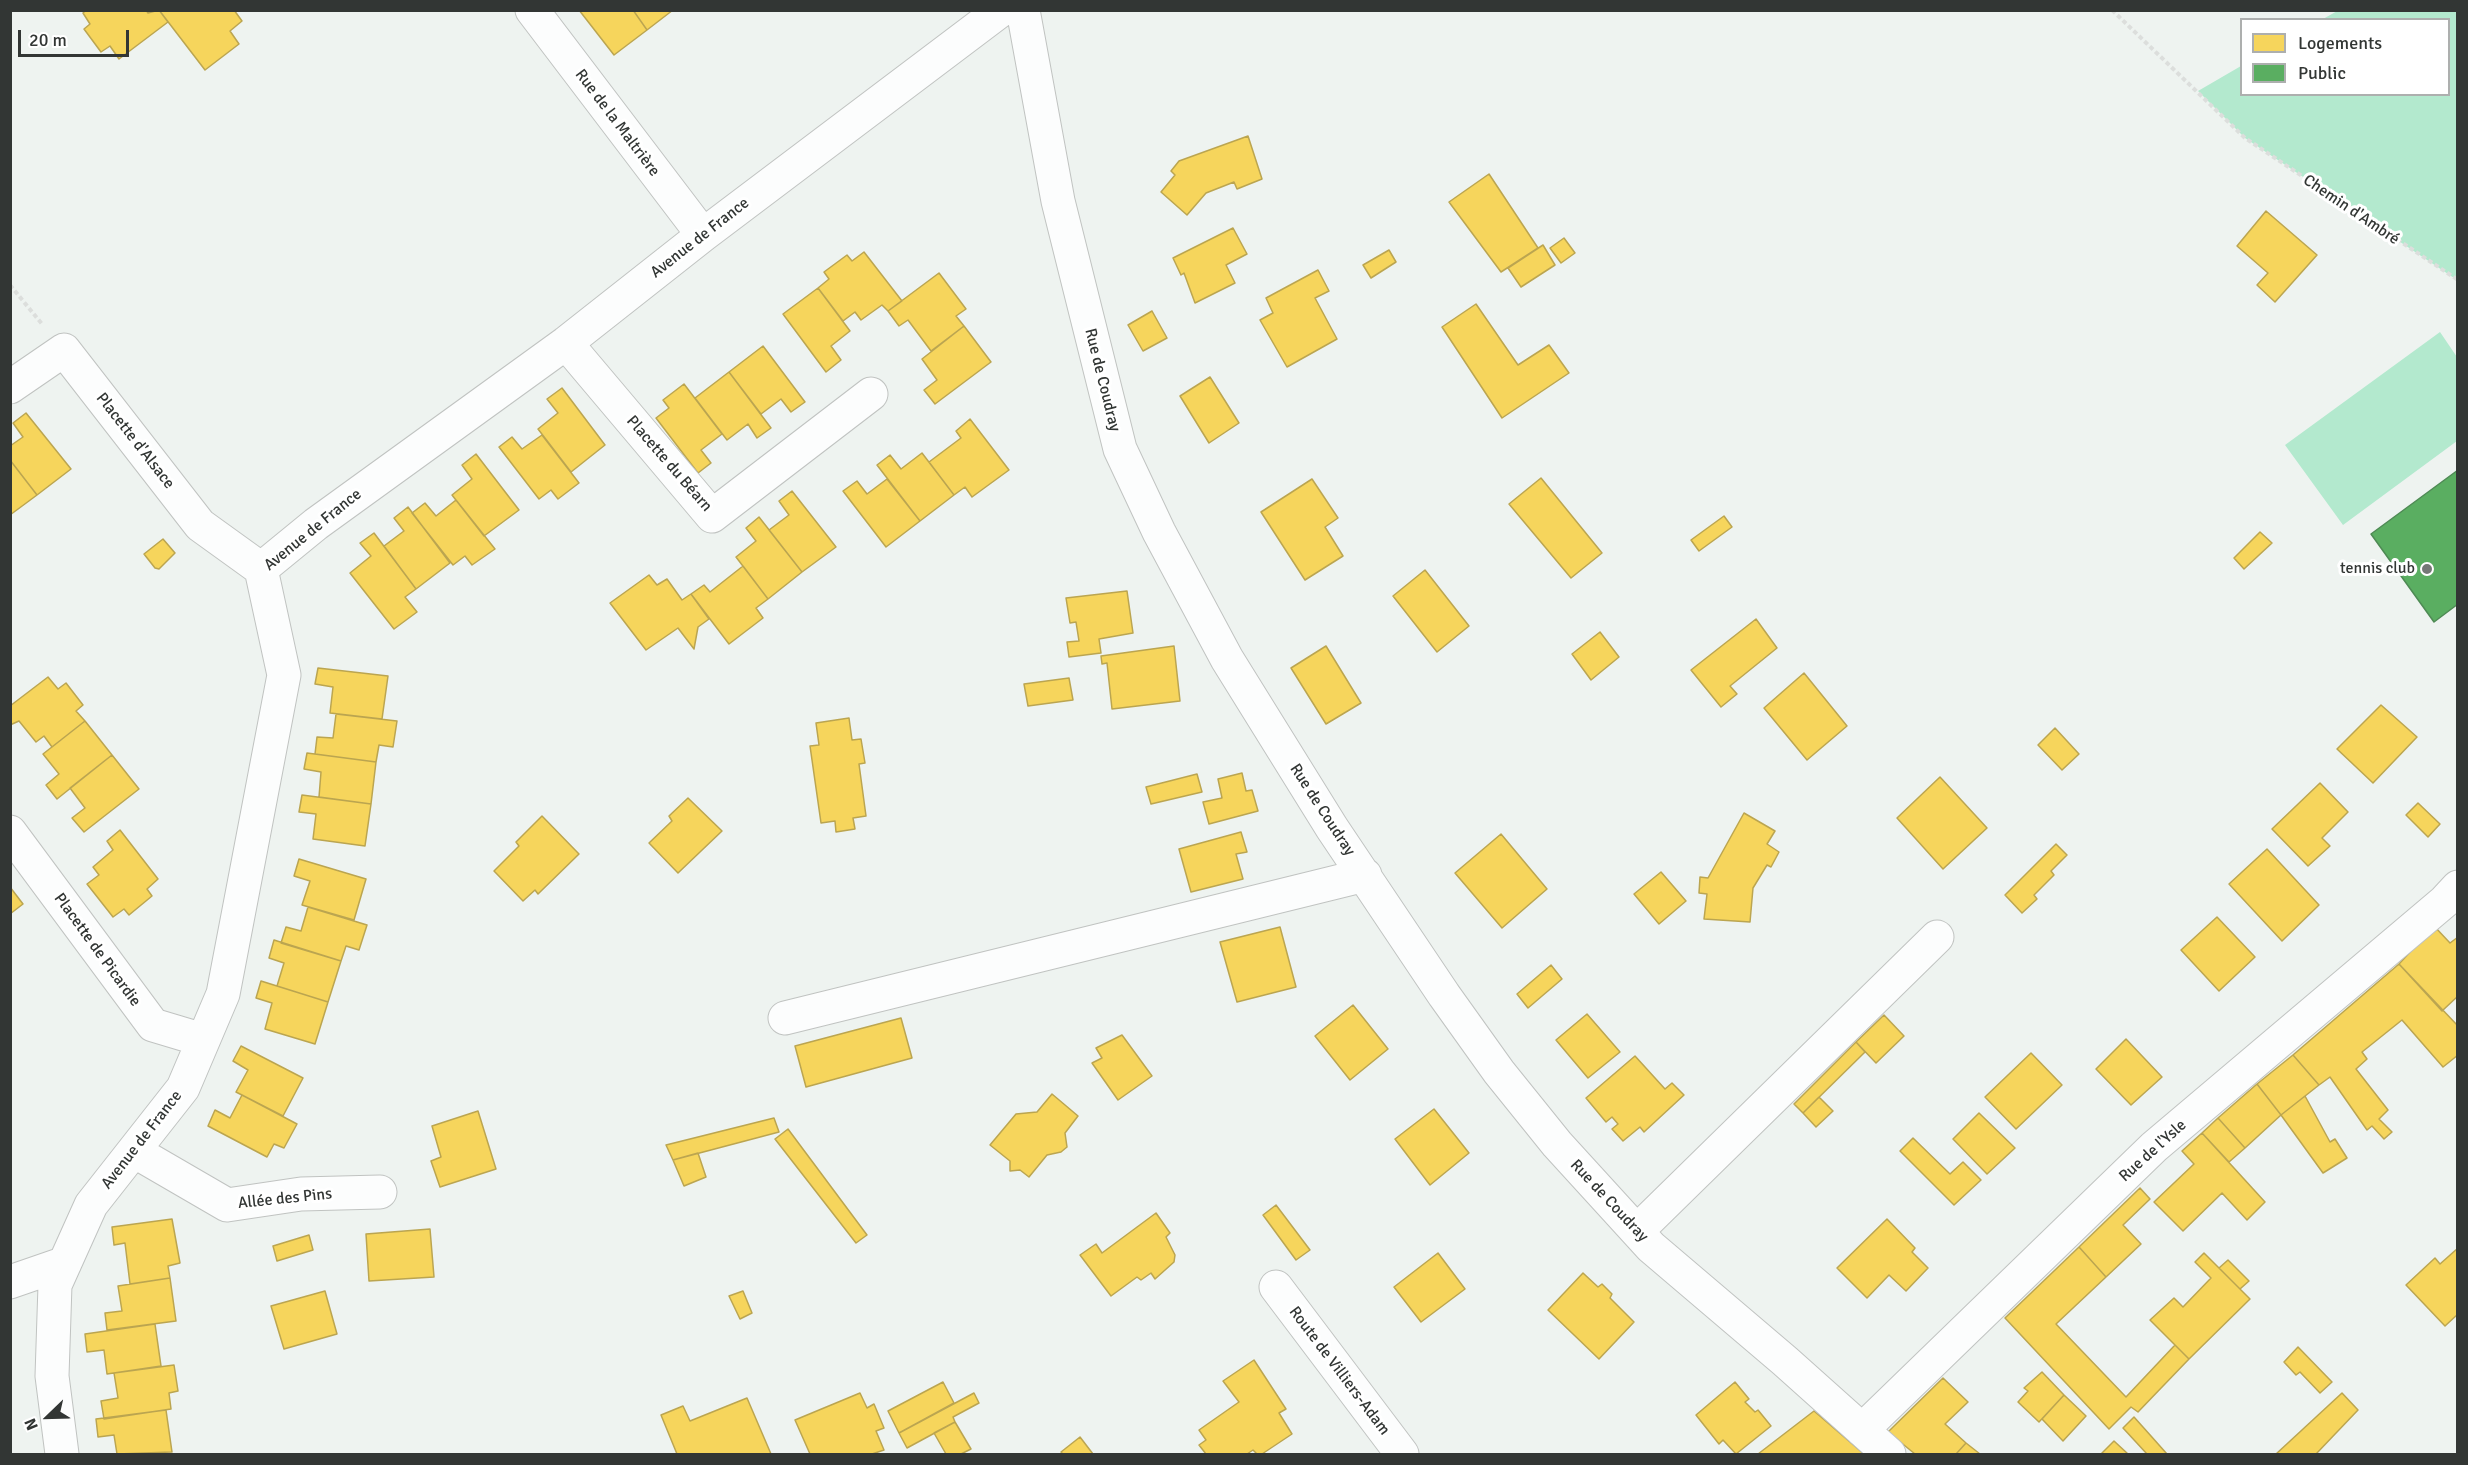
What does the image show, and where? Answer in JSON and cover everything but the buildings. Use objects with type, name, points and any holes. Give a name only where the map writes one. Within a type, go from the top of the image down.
[{"type":"street","name":"Rue de la Maltrière","points":[[531,10],[703,235]]},
{"type":"street","name":"Avenue de France","points":[[62,1455],[52,1376],[55,1285],[91,1205],[183,1088],[223,994],[284,675],[261,569],[315,524],[566,343],[703,235],[1000,10]]},
{"type":"street","name":"Rue de Coudray","points":[[1023,10],[1058,201],[1119,449],[1159,532],[1227,659],[1332,828],[1499,1072],[1557,1144],[1651,1246],[1888,1455]]},
{"type":"street","name":"Placette du Béarn","points":[[566,343],[712,516],[872,393]]},
{"type":"street","points":[[10,387],[64,350]]},
{"type":"street","name":"Placette d'Alsace","points":[[64,350],[200,525],[261,569]]},
{"type":"street","name":"Placette de Picardie","points":[[10,832],[153,1025],[203,1040]]},
{"type":"street","points":[[784,1018],[1365,875]]},
{"type":"street","name":"Rue de l'Ysle","points":[[1862,1430],[2154,1147],[2445,902],[2457,887]]},
{"type":"street","points":[[1638,1231],[1937,937]]},
{"type":"street","name":"Allée des Pins","points":[[134,1151],[227,1205],[301,1194],[380,1192]]},
{"type":"street","points":[[10,1282],[65,1263]]},
{"type":"street","name":"Route de Villiers-Adam","points":[[1276,1287],[1402,1455]]},
{"type":"path","name":"Chemin d'Ambré","points":[[2112,10],[2245,138],[2457,280]]},
{"type":"path","points":[[10,285],[64,350]]},
{"type":"green space","points":[[2339,10],[2457,11],[2457,280],[2245,138],[2198,91],[2240,67],[2240,96],[2450,96],[2450,18],[2325,18]]},
{"type":"green space","points":[[2440,332],[2457,357],[2457,441],[2343,525],[2285,445]]},
{"type":"place","name":"tennis club","points":[[2427,569]]}]
